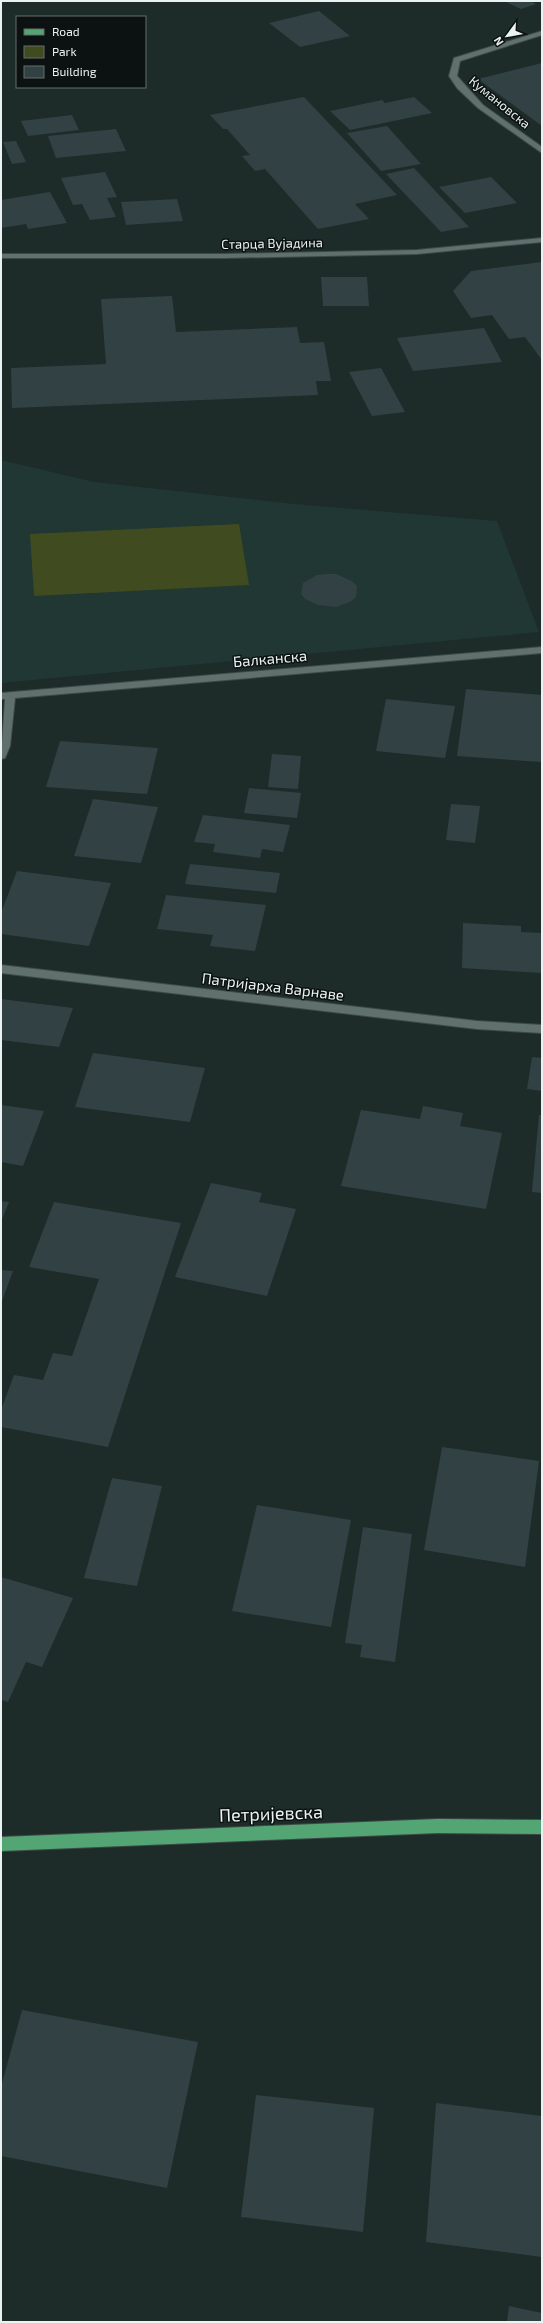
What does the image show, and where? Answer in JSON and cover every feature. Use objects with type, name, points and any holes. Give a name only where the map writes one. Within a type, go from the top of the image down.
[{"type":"main road","name":"Петријевска","points":[[1,1844],[438,1826],[542,1827]]},
{"type":"street","name":"Кумановска","points":[[542,32],[457,60],[453,76],[459,87],[480,105],[542,151]]},
{"type":"street","name":"Старца Вујадина","points":[[1,256],[224,256],[417,252],[542,240]]},
{"type":"street","name":"Балканска","points":[[6,696],[542,650]]},
{"type":"street","points":[[1,756],[5,746],[6,696]]},
{"type":"street","name":"Патријарха Варнаве","points":[[1,970],[477,1025],[542,1030]]},
{"type":"shaded area","points":[[1,460],[94,482],[294,504],[497,521],[539,632],[1,683]]},
{"type":"green space","points":[[239,524],[249,585],[34,596],[30,534]]},
{"type":"building","points":[[504,1],[530,1],[536,4],[521,9]]},
{"type":"building","points":[[319,11],[350,36],[300,47],[269,23]]},
{"type":"building","points":[[542,63],[542,126],[478,79]]},
{"type":"building","points":[[304,97],[397,195],[355,204],[369,219],[318,229],[265,169],[255,171],[242,156],[250,155],[227,129],[223,129],[210,115]]},
{"type":"building","points":[[414,97],[432,113],[350,130],[330,111],[382,100],[385,103]]},
{"type":"building","points":[[72,115],[79,130],[28,136],[21,121]]},
{"type":"building","points":[[387,126],[421,164],[381,171],[347,133]]},
{"type":"building","points":[[116,129],[126,151],[56,158],[48,136]]},
{"type":"building","points":[[16,141],[26,162],[12,164],[3,142]]},
{"type":"building","points":[[414,168],[469,227],[441,232],[386,174]]},
{"type":"building","points":[[105,172],[117,197],[107,198],[116,217],[90,220],[82,204],[73,205],[61,178]]},
{"type":"building","points":[[491,177],[517,203],[465,213],[439,187]]},
{"type":"building","points":[[50,192],[67,223],[28,229],[26,224],[1,228],[1,200]]},
{"type":"building","points":[[177,199],[183,221],[126,225],[121,202]]},
{"type":"building","points":[[542,262],[542,360],[525,337],[509,339],[492,315],[471,318],[453,291],[471,271]]},
{"type":"building","points":[[321,277],[367,277],[369,306],[323,306]]},
{"type":"building","points":[[172,296],[176,332],[297,327],[300,343],[324,342],[331,381],[316,381],[318,395],[12,408],[11,368],[106,364],[101,299]]},
{"type":"building","points":[[484,328],[502,362],[413,371],[397,338]]},
{"type":"building","points":[[381,368],[405,412],[372,416],[349,372]]},
{"type":"building","points":[[336,574],[352,581],[357,586],[356,597],[350,602],[336,607],[318,605],[305,599],[301,594],[303,583],[317,575]]},
{"type":"building","points":[[466,689],[542,695],[541,762],[457,756]]},
{"type":"building","points":[[386,699],[455,706],[445,758],[376,751]]},
{"type":"building","points":[[60,741],[158,748],[147,794],[46,787]]},
{"type":"building","points":[[272,754],[301,756],[298,789],[268,787]]},
{"type":"building","points":[[249,788],[301,793],[297,818],[244,813]]},
{"type":"building","points":[[93,799],[158,807],[141,863],[74,856]]},
{"type":"building","points":[[451,804],[480,806],[475,843],[446,840]]},
{"type":"building","points":[[203,815],[290,825],[283,852],[262,849],[260,858],[213,852],[215,844],[194,842]]},
{"type":"building","points":[[190,864],[280,873],[276,893],[185,884]]},
{"type":"building","points":[[17,871],[111,883],[89,946],[1,934],[1,913]]},
{"type":"building","points":[[166,895],[266,905],[255,951],[210,946],[213,935],[157,929]]},
{"type":"building","points":[[463,923],[521,926],[521,932],[542,933],[542,973],[462,968]]},
{"type":"building","points":[[1,999],[73,1008],[59,1047],[1,1040]]},
{"type":"building","points":[[93,1053],[205,1068],[190,1122],[75,1107]]},
{"type":"building","points":[[532,1057],[542,1058],[542,1091],[527,1089]]},
{"type":"building","points":[[1,1105],[44,1111],[23,1166],[1,1162]]},
{"type":"building","points":[[423,1106],[463,1113],[460,1126],[502,1133],[486,1209],[341,1186],[361,1110],[420,1119]]},
{"type":"building","points":[[539,1115],[542,1115],[542,1193],[532,1192]]},
{"type":"building","points":[[211,1183],[262,1193],[259,1202],[296,1209],[267,1296],[175,1277]]},
{"type":"building","points":[[1,1201],[9,1202],[1,1222]]},
{"type":"building","points":[[54,1202],[181,1223],[108,1447],[1,1427],[1,1410],[14,1375],[43,1380],[53,1353],[72,1356],[99,1279],[29,1267]]},
{"type":"building","points":[[1,1270],[13,1271],[1,1304]]},
{"type":"building","points":[[442,1447],[539,1461],[525,1567],[424,1550]]},
{"type":"building","points":[[112,1478],[162,1486],[137,1586],[84,1578]]},
{"type":"building","points":[[257,1505],[351,1520],[331,1627],[232,1611]]},
{"type":"building","points":[[363,1527],[412,1534],[395,1662],[360,1657],[362,1645],[345,1643]]},
{"type":"building","points":[[1,1577],[73,1598],[42,1667],[26,1662],[8,1702],[1,1700]]},
{"type":"building","points":[[22,2010],[198,2042],[167,2188],[1,2156],[1,2087]]},
{"type":"building","points":[[256,2095],[374,2108],[363,2232],[241,2217]]},
{"type":"building","points":[[436,2103],[542,2116],[542,2257],[426,2242]]},
{"type":"building","points":[[509,2306],[542,2313],[542,2322],[507,2322]]}]
